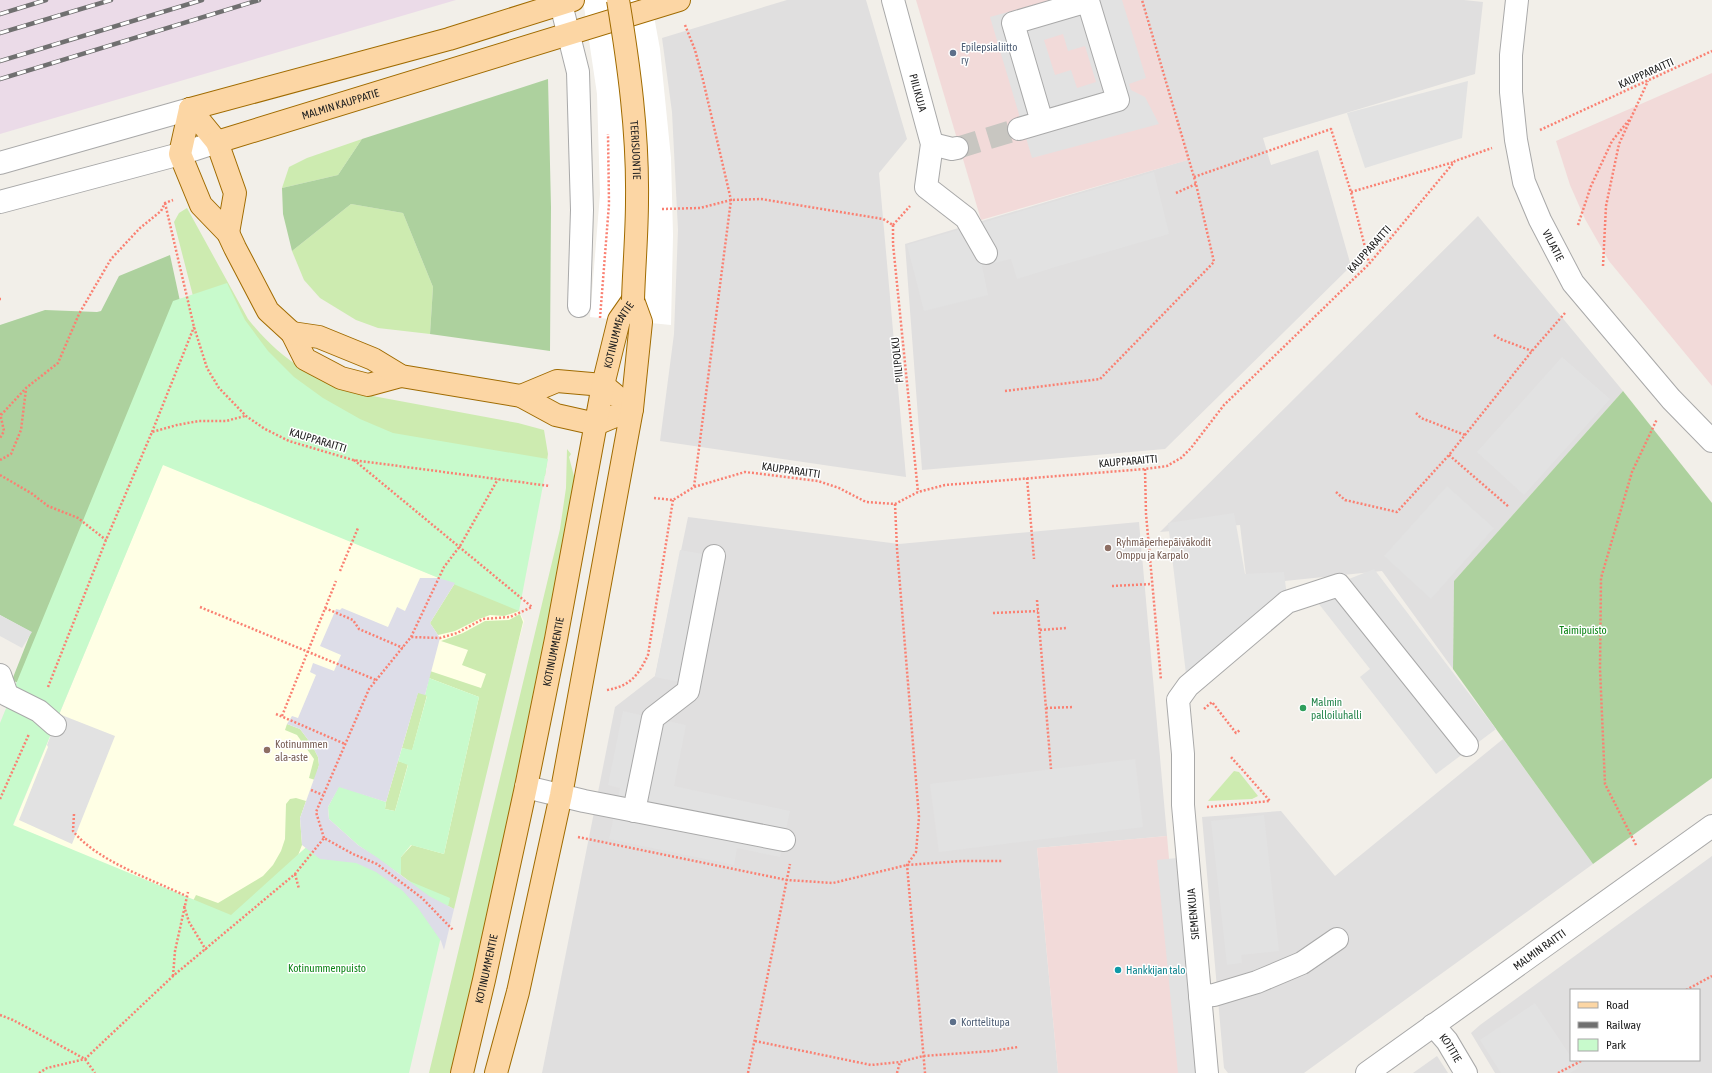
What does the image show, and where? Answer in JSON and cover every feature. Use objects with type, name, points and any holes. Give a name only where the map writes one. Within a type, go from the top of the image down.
[{"type":"main road","name":"TEERISUONTIE","points":[[618,0],[626,49],[634,136],[637,199],[633,300]]},
{"type":"main road","points":[[190,109],[449,39],[567,2]]},
{"type":"main road","name":"MALMIN KAUPPATIE","points":[[217,142],[568,33],[681,9]]},
{"type":"main road","points":[[190,109],[217,142],[235,192],[228,233]]},
{"type":"main road","points":[[190,109],[180,154],[201,205],[228,233],[234,248],[268,311],[292,333],[305,359],[341,378],[368,385],[400,376]]},
{"type":"main road","name":"KOTINUMMENTIE","points":[[462,1073],[526,787],[556,639],[603,386],[610,319],[633,300],[641,322],[632,409],[561,795],[518,992],[496,1073]]},
{"type":"main road","points":[[292,333],[319,337],[373,359],[400,376],[521,396],[556,415],[596,424],[632,409],[603,386],[557,381],[521,396]]},
{"type":"street","name":"PIILIKUJA","points":[[893,0],[932,144],[926,187],[966,218],[986,253]]},
{"type":"street","name":"VILJATIE","points":[[1517,0],[1511,55],[1511,92],[1516,140],[1524,182],[1540,220],[1573,283],[1671,399],[1712,440]]},
{"type":"street","points":[[1019,129],[1118,100],[1088,1],[1013,24],[1042,122]]},
{"type":"street","points":[[567,2],[568,33],[578,72],[582,210],[579,306]]},
{"type":"street","points":[[0,163],[190,109]]},
{"type":"street","name":"MALMIN KAUPPATIE","points":[[0,202],[180,154],[217,142]]},
{"type":"street","points":[[932,144],[952,149],[957,148]]},
{"type":"street","points":[[634,811],[653,718],[688,690],[714,556]]},
{"type":"street","points":[[1178,700],[1188,686],[1287,602],[1339,585],[1468,745]]},
{"type":"street","points":[[0,675],[7,695],[47,718]]},
{"type":"street","name":"SIEMENKUJA","points":[[1178,700],[1183,754],[1183,805],[1207,1073]]},
{"type":"street","points":[[526,787],[634,811],[784,840]]},
{"type":"street","name":"MALMIN RAITTI","points":[[1367,1073],[1712,826]]},
{"type":"street","points":[[1200,996],[1214,995],[1257,982],[1302,963],[1337,939]]},
{"type":"street","name":"KOTITIE","points":[[1433,1025],[1447,1041],[1466,1073]]},
{"type":"path","points":[[1005,391],[1100,379],[1214,262],[1196,184],[1142,0]]},
{"type":"path","points":[[681,9],[704,80],[731,200],[694,488]]},
{"type":"path","name":"KAUPPARAITTI","points":[[1543,128],[1712,51]]},
{"type":"path","points":[[1603,266],[1606,206],[1620,144],[1648,81]]},
{"type":"path","points":[[1578,225],[1591,186],[1612,141],[1632,117]]},
{"type":"path","points":[[608,127],[610,319]]},
{"type":"path","points":[[1194,177],[1331,129],[1351,192],[1369,264]]},
{"type":"path","points":[[1351,192],[1455,161],[1486,150]]},
{"type":"path","name":"KAUPPARAITTI","points":[[673,500],[694,488],[745,472],[818,481],[839,488],[866,502],[895,504],[918,492],[945,485],[1167,466],[1180,458],[1191,448],[1224,405],[1369,264],[1455,161]]},
{"type":"path","points":[[1176,193],[1196,184]]},
{"type":"path","name":"PIILIPOLKU","points":[[731,200],[768,201],[883,219],[893,225],[893,244],[918,492]]},
{"type":"path","name":"KAUPPARAITTI","points":[[26,388],[58,363],[79,314],[111,259],[140,228],[161,211],[165,203],[194,327],[207,368],[219,388],[246,416],[265,429],[289,441],[353,460],[550,486]]},
{"type":"path","points":[[1336,492],[1345,500],[1397,512],[1449,455],[1532,351],[1565,313]]},
{"type":"path","points":[[57,666],[106,540],[152,432],[194,327]]},
{"type":"path","points":[[1494,335],[1500,340],[1532,351]]},
{"type":"path","points":[[0,438],[4,431],[0,414],[26,388]]},
{"type":"path","points":[[0,460],[11,454],[20,430],[26,388]]},
{"type":"path","points":[[1636,845],[1605,784],[1600,669],[1601,578],[1632,472],[1657,419],[1671,399]]},
{"type":"path","points":[[1416,414],[1421,418],[1465,435]]},
{"type":"path","points":[[152,432],[199,421],[226,421],[246,416]]},
{"type":"path","points":[[1449,455],[1509,507]]},
{"type":"path","points":[[353,460],[460,546],[532,607],[510,618],[483,619],[457,633],[440,638],[411,637]]},
{"type":"path","points":[[1145,469],[1146,514],[1162,695],[1178,700]]},
{"type":"path","points":[[0,475],[31,493],[48,506],[78,518],[106,540]]},
{"type":"path","points":[[1027,478],[1034,559]]},
{"type":"path","points":[[453,930],[422,898],[377,864],[353,854],[324,838],[316,812],[369,689],[411,637],[444,567],[460,546],[498,480]]},
{"type":"path","points":[[607,690],[620,688],[634,679],[642,668],[648,655],[673,500],[654,498]]},
{"type":"path","points":[[895,504],[897,549],[919,818],[916,852],[907,865],[924,1073]]},
{"type":"path","points":[[340,571],[358,528]]},
{"type":"path","points":[[282,716],[336,581]]},
{"type":"path","points":[[1112,586],[1152,584]]},
{"type":"path","points":[[1037,600],[1051,769]]},
{"type":"path","points":[[200,607],[376,680]]},
{"type":"path","points":[[325,608],[353,620],[359,629],[403,648]]},
{"type":"path","points":[[993,613],[1038,611]]},
{"type":"path","points":[[1040,630],[1067,628]]},
{"type":"path","points":[[1212,702],[1236,732],[1240,730]]},
{"type":"path","points":[[1046,708],[1074,707]]},
{"type":"path","points":[[276,714],[345,744]]},
{"type":"path","points":[[0,799],[47,718]]},
{"type":"path","points":[[1204,807],[1270,801],[1231,757]]},
{"type":"path","points":[[311,790],[323,795]]},
{"type":"path","points":[[74,814],[73,831],[80,840],[108,859],[186,896]]},
{"type":"path","points":[[39,1073],[47,1068],[85,1059],[173,976],[206,950],[295,874],[324,838]]},
{"type":"path","points":[[748,1073],[795,841],[784,840]]},
{"type":"path","points":[[295,874],[299,889]]},
{"type":"path","points":[[173,976],[175,952],[188,892]]},
{"type":"path","points":[[184,905],[189,922],[206,950]]},
{"type":"path","points":[[1688,989],[1712,976]]},
{"type":"path","points":[[0,1015],[13,1020],[85,1059],[95,1073]]},
{"type":"path","points":[[755,1041],[871,1065],[900,1062],[923,1056],[992,1051],[1018,1047]]},
{"type":"path","points":[[1558,1073],[1581,1061]]},
{"type":"path","points":[[897,1073],[900,1062]]},
{"type":"shaded area","points":[[0,0],[456,0],[0,134]]},
{"type":"shaded area","points":[[787,0],[866,0],[907,139],[879,173],[906,477],[660,441],[674,334],[678,230],[672,112],[662,38]]},
{"type":"shaded area","points":[[916,0],[1140,0],[1188,160],[981,220]]},
{"type":"shaded area","points":[[1052,0],[1122,0],[1146,78],[1129,84],[1131,90],[1145,97],[1159,124],[1032,158],[990,17]],"holes":[[[1063,34],[1068,51],[1085,46],[1096,82],[1077,88],[1071,70],[1055,75],[1044,40]]]},
{"type":"shaded area","points":[[1140,0],[1464,0],[1483,2],[1475,74],[1263,138],[1271,165],[1318,150],[1351,266],[1165,449],[922,470],[905,244],[1187,160]]},
{"type":"shaded area","points":[[1712,73],[1712,386],[1609,261],[1585,219],[1570,185],[1556,141]]},
{"type":"shaded area","points":[[1468,81],[1462,138],[1365,168],[1347,113]]},
{"type":"shaded area","points":[[1154,172],[1169,234],[1017,279],[1011,259],[982,266],[988,295],[924,311],[907,245]]},
{"type":"shaded area","points":[[1478,216],[1623,391],[1454,581],[1453,669],[1382,571],[1247,585],[1240,525],[1160,532]]},
{"type":"shaded area","points":[[1562,357],[1610,399],[1524,495],[1477,452]]},
{"type":"shaded area","name":"Kotinummen ala-aste","points":[[163,464],[519,611],[524,621],[450,898],[231,915],[13,826]]},
{"type":"shaded area","points":[[1447,486],[1494,528],[1431,599],[1384,556]]},
{"type":"shaded area","points":[[1234,513],[1245,574],[1284,572],[1287,597],[1186,674],[1168,523]]},
{"type":"shaded area","points":[[688,517],[899,544],[1139,522],[1167,836],[1037,848],[1058,1073],[542,1073],[615,707],[655,676]]},
{"type":"shaded area","points":[[680,550],[714,556],[689,684],[655,677]]},
{"type":"shaded area","points":[[1374,569],[1496,729],[1436,774],[1360,677],[1370,669],[1315,599],[1344,573],[1349,579]]},
{"type":"shaded area","points":[[420,578],[439,578],[455,583],[430,623],[440,638],[425,695],[418,693],[386,802],[339,787],[328,807],[329,819],[358,845],[429,896],[454,909],[444,950],[441,941],[418,908],[403,891],[376,872],[356,863],[320,859],[302,845],[300,818],[319,765],[318,757],[312,745],[300,729],[287,724],[292,716],[298,718],[316,675],[310,672],[313,663],[334,671],[341,655],[320,646],[336,609],[340,610],[342,608],[388,627],[397,607],[405,611]]},
{"type":"shaded area","points":[[0,615],[32,632],[22,648],[0,636]]},
{"type":"shaded area","points":[[623,711],[686,725],[674,786],[790,811],[780,857],[737,848],[734,865],[609,839],[620,788],[608,785]]},
{"type":"shaded area","points":[[59,714],[115,736],[72,844],[19,820],[48,747],[47,745]]},
{"type":"shaded area","points":[[1503,739],[1593,864],[1304,1073],[1228,1073],[1224,1068],[1202,817],[1281,811],[1335,876]]},
{"type":"shaded area","points":[[1135,759],[1143,827],[939,852],[930,784]]},
{"type":"shaded area","points":[[1264,815],[1279,951],[1241,955],[1242,963],[1227,965],[1211,821]]},
{"type":"shaded area","points":[[1167,836],[1188,1073],[1058,1073],[1037,848]]},
{"type":"shaded area","points":[[1712,856],[1712,1073],[1495,1073],[1471,1033]]},
{"type":"shaded area","points":[[1177,858],[1198,1073],[1178,1073],[1157,860]]},
{"type":"shaded area","points":[[1535,1003],[1570,1056],[1570,1061],[1574,1061],[1578,1068],[1570,1073],[1501,1073],[1480,1040]]},
{"type":"shaded area","points":[[1437,1056],[1448,1073],[1413,1073]]},
{"type":"green space","points":[[548,79],[551,207],[550,351],[430,334],[433,287],[403,213],[351,204],[292,251],[283,214],[282,188],[338,175],[362,139]]},
{"type":"green space","points":[[362,139],[338,175],[282,188],[289,167],[307,158]]},
{"type":"green space","points":[[351,204],[403,213],[433,287],[430,334],[378,328],[356,320],[320,298],[304,280],[292,251]]},
{"type":"green space","points":[[187,208],[248,319],[272,346],[285,357],[313,375],[362,394],[518,423],[544,430],[548,454],[545,476],[357,453],[202,331],[174,222],[179,213]]},
{"type":"green space","points":[[170,255],[183,315],[38,693],[12,680],[31,632],[0,615],[0,325],[45,310],[101,311],[119,276]]},
{"type":"green space","name":"Kotinummenpuisto","points":[[227,283],[245,320],[268,351],[294,377],[323,398],[360,419],[393,433],[548,459],[519,611],[163,465],[13,825],[231,915],[313,841],[450,898],[409,1073],[0,1073],[0,723],[173,301]]},
{"type":"green space","name":"Taimipuisto","points":[[1623,391],[1712,503],[1712,778],[1593,864],[1453,669],[1454,581]]},
{"type":"green space","points":[[567,449],[571,454],[569,457],[575,480],[571,505],[487,923],[450,1073],[429,1073],[560,529],[566,488]]},
{"type":"green space","points":[[479,569],[519,611],[504,616],[490,615],[455,631],[438,635],[430,623],[455,583]]},
{"type":"green space","points":[[520,614],[523,622],[454,909],[429,896],[401,875],[401,857],[412,845],[444,854],[479,697],[429,678],[430,671],[481,688],[486,674],[462,665],[468,650],[441,641],[463,633],[485,621],[509,620]]},
{"type":"green space","points":[[429,678],[479,697],[444,854],[411,845],[401,857],[401,875],[358,845],[329,819],[328,807],[339,786],[386,802],[385,809],[395,811],[408,765],[398,761],[402,748],[412,750],[427,696],[425,695]]},
{"type":"green space","points":[[418,692],[427,695],[412,751],[402,748]]},
{"type":"green space","points":[[287,724],[300,729],[312,745],[318,757],[319,765],[315,780],[309,778],[314,759],[297,735],[285,730]]},
{"type":"green space","points":[[398,761],[408,764],[395,811],[385,809]]},
{"type":"green space","points":[[1234,771],[1239,772],[1258,796],[1252,799],[1208,801]]},
{"type":"green space","points":[[296,798],[306,801],[300,818],[302,845],[297,858],[234,918],[192,903],[196,895],[218,903],[263,876],[273,865],[281,851],[285,839],[286,804],[290,799]]},
{"type":"pier","points":[[583,0],[651,0],[660,49],[671,158],[673,235],[671,325],[590,317],[600,194],[597,94]]},
{"type":"tunnel","points":[[957,148],[1019,129]]},
{"type":"railway","points":[[0,14],[46,0]]},
{"type":"railway","points":[[0,33],[111,0]]},
{"type":"railway","points":[[0,61],[202,0]]},
{"type":"railway","points":[[0,79],[259,0]]},
{"type":"place","name":"Epilepsialiitto ry","points":[[953,53]]},
{"type":"place","name":"Ryhmäperhepäiväkodit Omppu ja Karpalo","points":[[1108,548]]},
{"type":"place","name":"Malmin palloiluhalli","points":[[1303,708]]},
{"type":"place","name":"Kotinummen ala-aste","points":[[267,750]]},
{"type":"place","name":"Hankkijan talo","points":[[1118,970]]},
{"type":"place","name":"Korttelitupa","points":[[953,1022]]}]
